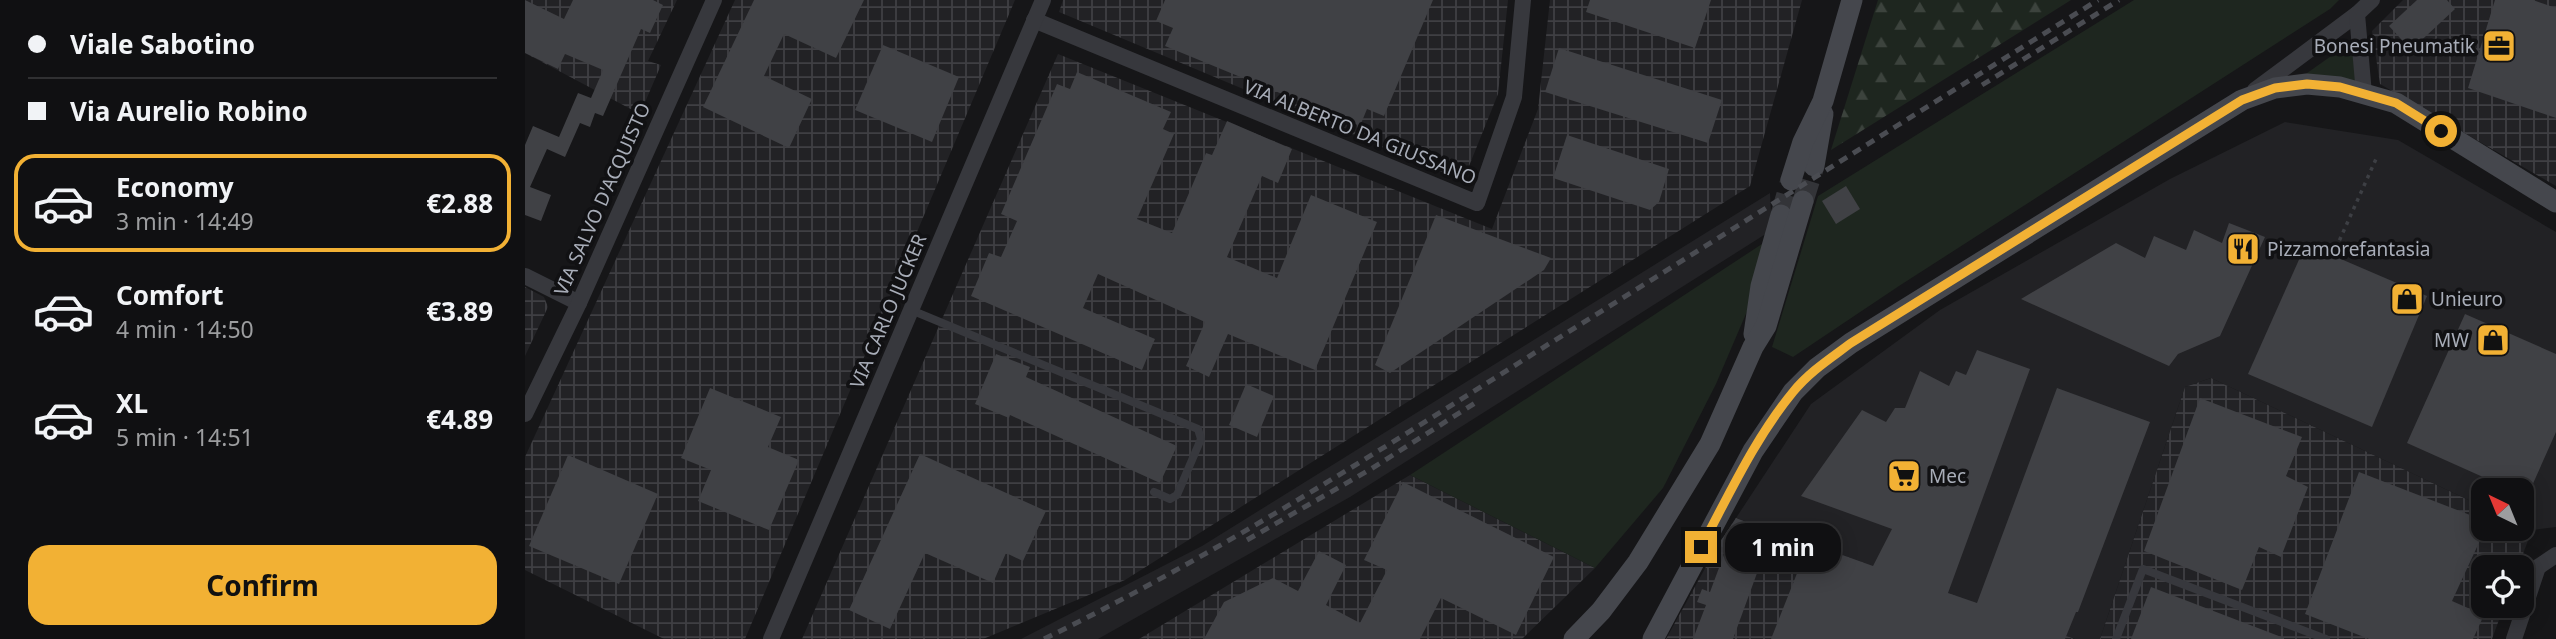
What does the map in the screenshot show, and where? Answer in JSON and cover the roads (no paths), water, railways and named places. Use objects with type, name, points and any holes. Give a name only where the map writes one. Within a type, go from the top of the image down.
[{"type":"street","name":"VIA SALVO D'ACQUISTO","points":[[525,414],[579,303],[715,0]]},
{"type":"street","name":"VIA CARLO JUCKER","points":[[771,639],[1043,0]]},
{"type":"street","name":"VIA ALBERTO DA GIUSSANO","points":[[1034,20],[1477,203],[1514,97],[1523,0]]},
{"type":"street","points":[[1791,180],[1803,142],[1823,101],[1852,0]]},
{"type":"street","points":[[1653,639],[1753,451],[1793,392],[1817,368],[1851,343],[2242,100],[2372,0]]},
{"type":"street","points":[[2357,14],[2364,94]]},
{"type":"street","points":[[2242,100],[2275,88],[2307,84],[2340,87],[2396,103],[2556,202]]},
{"type":"street","points":[[1814,166],[1820,138],[1823,101]]},
{"type":"street","points":[[1574,639],[1629,575],[1663,525],[1716,432],[1753,347],[1766,326],[1803,201]]},
{"type":"street","points":[[1753,347],[1761,286],[1781,215]]},
{"type":"street","points":[[525,276],[579,303]]},
{"type":"street","points":[[2514,639],[2538,567],[2556,555]]},
{"type":"lane","points":[[911,310],[1198,429],[1202,439],[1177,495],[1170,499],[1154,492]]},
{"type":"lane","points":[[2116,639],[2143,569],[2326,639]]},
{"type":"tunnel","points":[[1803,201],[1814,166]]},
{"type":"tunnel","points":[[1781,215],[1791,180]]},
{"type":"railway","points":[[1044,639],[1170,573],[1355,465],[2098,0]]},
{"type":"railway","points":[[1982,85],[2119,0]]},
{"type":"railway","points":[[1247,540],[1371,469],[1475,403]]},
{"type":"place","name":"Bonesi Pneumatik","points":[[2499,46]]},
{"type":"place","name":"Pizzamorefantasia","points":[[2243,249]]},
{"type":"place","name":"Unieuro","points":[[2407,299]]},
{"type":"place","name":"MW","points":[[2493,340]]},
{"type":"place","name":"Mec","points":[[1904,476]]}]
